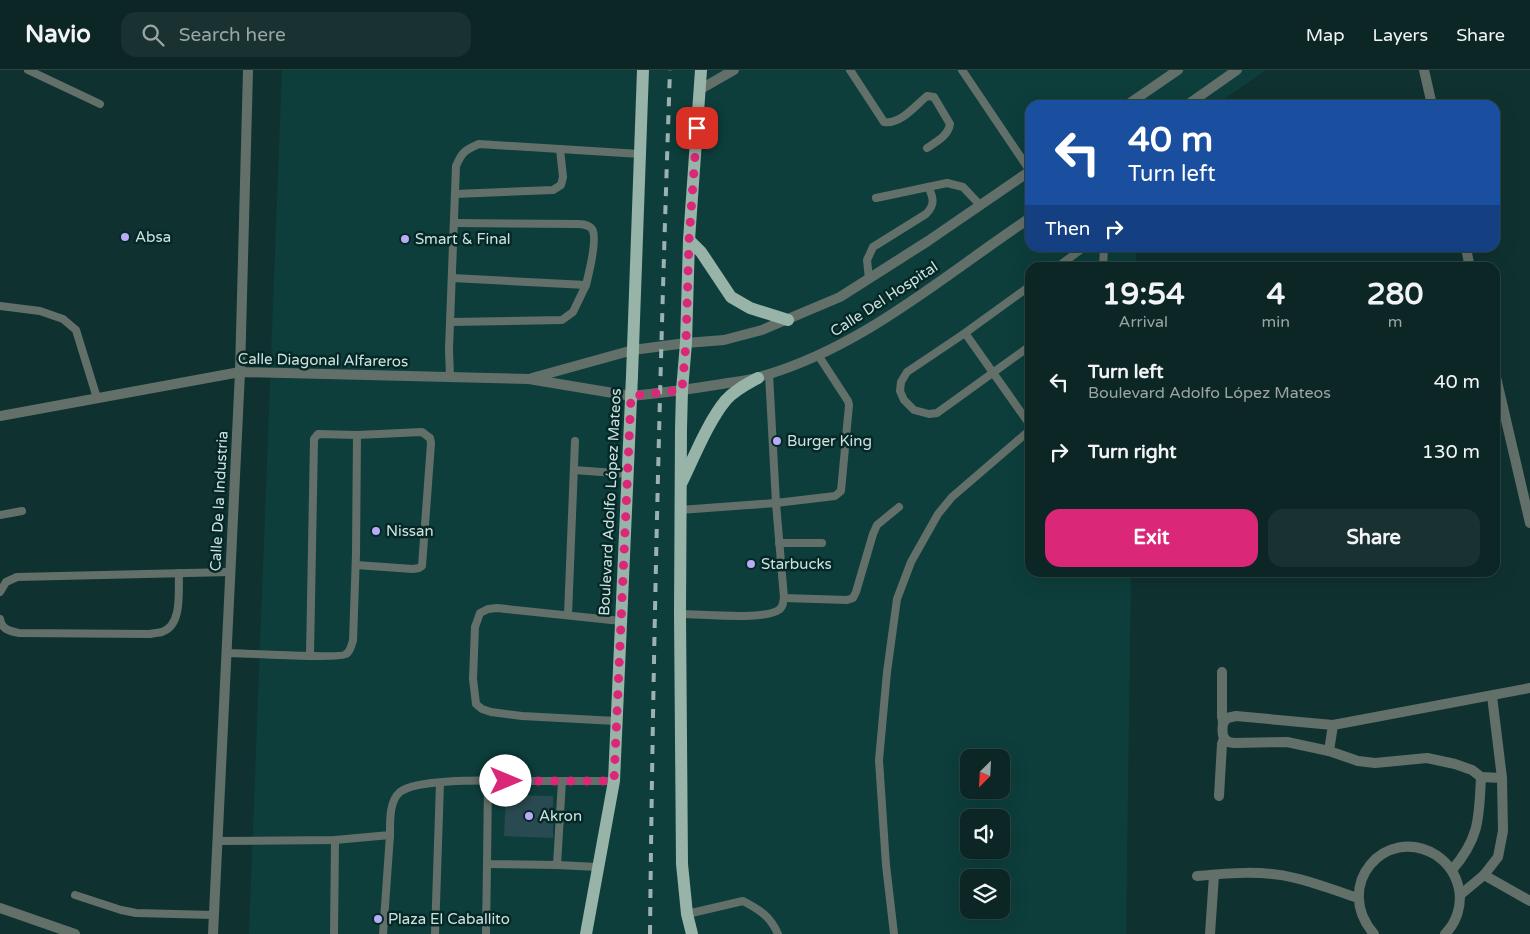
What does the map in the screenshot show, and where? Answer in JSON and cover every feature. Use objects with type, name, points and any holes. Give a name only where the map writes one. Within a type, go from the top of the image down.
[{"type":"main road","name":"Boulevard Adolfo López Mateos","points":[[586,934],[614,781],[644,70]]},
{"type":"main road","points":[[692,934],[687,914],[682,864],[680,484],[689,240],[701,70]]},
{"type":"main road","points":[[689,240],[701,252],[731,297],[750,308],[788,320]]},
{"type":"main road","points":[[680,484],[726,401],[737,390],[764,376]]},
{"type":"street","name":"Calle De la Industria","points":[[213,934],[240,372],[248,70]]},
{"type":"street","points":[[700,90],[734,70]]},
{"type":"street","points":[[1134,100],[1178,70]]},
{"type":"street","points":[[1194,100],[1237,70]]},
{"type":"street","points":[[1424,70],[1431,100]]},
{"type":"street","name":"Calle Del Hospital","points":[[633,350],[724,340],[762,330],[840,297],[928,241],[1025,174]]},
{"type":"street","name":"Calle Del Hospital","points":[[631,396],[682,390],[764,376],[842,345],[884,319],[1025,221]]},
{"type":"street","name":"Calle Diagonal Alfareros","points":[[529,379],[633,350]]},
{"type":"street","name":"Calle Diagonal Alfareros","points":[[0,416],[240,372],[529,379],[631,396]]},
{"type":"street","points":[[1500,394],[1530,523]]},
{"type":"street","points":[[1222,672],[1222,717],[1224,722],[1222,734],[1230,743],[1287,742],[1329,750],[1358,761],[1375,763],[1427,758],[1455,764],[1472,770],[1481,777],[1502,778]]},
{"type":"street","points":[[1224,722],[1227,718],[1236,716],[1333,725],[1530,688]]},
{"type":"street","points":[[1460,895],[1484,875],[1498,857],[1503,830],[1502,778],[1492,696]]},
{"type":"street","points":[[1329,750],[1333,725]]},
{"type":"street","points":[[1219,796],[1224,738]]},
{"type":"street","points":[[1452,870],[1466,853],[1474,835],[1479,815],[1481,777]]},
{"type":"street","points":[[1374,934],[1366,925],[1360,912],[1358,898],[1360,884],[1366,870],[1375,859],[1387,851],[1402,847],[1416,847],[1430,851],[1442,859],[1452,870],[1458,882],[1460,895],[1456,919],[1445,934]]},
{"type":"street","points":[[1197,876],[1248,873],[1274,874],[1296,878],[1358,898]]},
{"type":"street","points":[[1210,934],[1214,875]]},
{"type":"street","points":[[1484,875],[1530,901]]},
{"type":"street","points":[[0,908],[75,934]]},
{"type":"lane","points":[[28,70],[100,104]]},
{"type":"lane","points":[[850,70],[884,122],[891,124],[927,96],[934,97],[950,124],[950,128],[944,135],[926,148]]},
{"type":"lane","points":[[962,70],[1025,164]]},
{"type":"lane","points":[[450,378],[450,322],[456,166],[461,155],[467,149],[479,144],[640,154]]},
{"type":"lane","points":[[455,194],[553,190],[561,186],[563,177],[560,149]]},
{"type":"lane","points":[[876,198],[948,183],[963,187],[980,205]]},
{"type":"lane","points":[[869,279],[868,260],[873,247],[926,214],[933,203],[933,197],[928,187]]},
{"type":"lane","points":[[450,322],[562,320],[573,312],[586,285],[594,232],[584,224],[454,223]]},
{"type":"lane","points":[[1064,262],[1078,252]]},
{"type":"lane","points":[[452,278],[586,285]]},
{"type":"lane","points":[[1025,290],[907,372],[901,382],[900,391],[904,400],[914,410],[929,414],[937,413],[1025,350]]},
{"type":"lane","points":[[0,306],[40,311],[63,319],[76,330],[97,398]]},
{"type":"lane","points":[[965,333],[1025,418]]},
{"type":"lane","points":[[680,510],[776,503],[835,496],[840,491],[849,405],[818,355]]},
{"type":"lane","points":[[680,614],[755,616],[779,610],[783,605],[784,598],[764,376]]},
{"type":"lane","points":[[310,655],[314,439],[318,434],[357,435],[422,432],[426,434],[430,438],[431,443],[422,566],[413,569],[356,565]]},
{"type":"lane","points":[[894,934],[886,865],[879,760],[887,672],[897,599],[912,562],[938,514],[952,497],[1025,434]]},
{"type":"lane","points":[[226,653],[341,656],[347,654],[351,648],[353,641],[356,565],[357,435]]},
{"type":"lane","points":[[568,615],[575,441]]},
{"type":"lane","points":[[574,470],[628,474]]},
{"type":"lane","points":[[784,598],[847,600],[853,598],[873,534],[878,525],[899,507]]},
{"type":"lane","points":[[0,515],[22,511]]},
{"type":"lane","points":[[779,543],[822,543]]},
{"type":"lane","points":[[0,592],[6,582],[16,578],[230,572]]},
{"type":"lane","points":[[0,619],[1,625],[9,631],[19,633],[150,634],[163,632],[172,626],[177,616],[179,573]]},
{"type":"lane","points":[[616,721],[522,716],[482,709],[476,704],[473,678],[475,627],[480,613],[488,609],[497,608],[621,621]]},
{"type":"lane","points":[[383,934],[391,810],[399,792],[422,784],[461,780],[614,781]]},
{"type":"lane","points":[[486,934],[488,780]]},
{"type":"lane","points":[[557,865],[562,781]]},
{"type":"lane","points":[[434,934],[440,782]]},
{"type":"lane","points":[[218,841],[335,840],[390,835]]},
{"type":"lane","points":[[334,934],[335,840]]},
{"type":"lane","points":[[487,864],[598,867]]},
{"type":"lane","points":[[75,895],[136,913],[214,915]]},
{"type":"lane","points":[[687,914],[743,901],[760,910],[772,922],[778,934]]},
{"type":"shaded area","points":[[282,70],[1266,70],[1223,100],[1025,100],[1025,252],[1136,252],[1136,262],[1025,262],[1025,577],[1131,577],[1126,934],[249,934]]},
{"type":"building","name":"Akron","points":[[506,795],[553,796],[553,838],[504,836]]},
{"type":"railway","points":[[650,934],[657,502],[670,70]]},
{"type":"place","name":"Absa","points":[[125,237]]},
{"type":"place","name":"Smart & Final","points":[[405,239]]},
{"type":"place","name":"Burger King","points":[[777,441]]},
{"type":"place","name":"Nissan","points":[[376,531]]},
{"type":"place","name":"Starbucks","points":[[751,564]]},
{"type":"place","name":"Akron","points":[[529,816]]},
{"type":"place","name":"Plaza El Caballito","points":[[378,919]]},
{"type":"route","points":[[506,781],[614,781],[631,396],[682,390],[686,343],[689,240],[697,128]]}]
